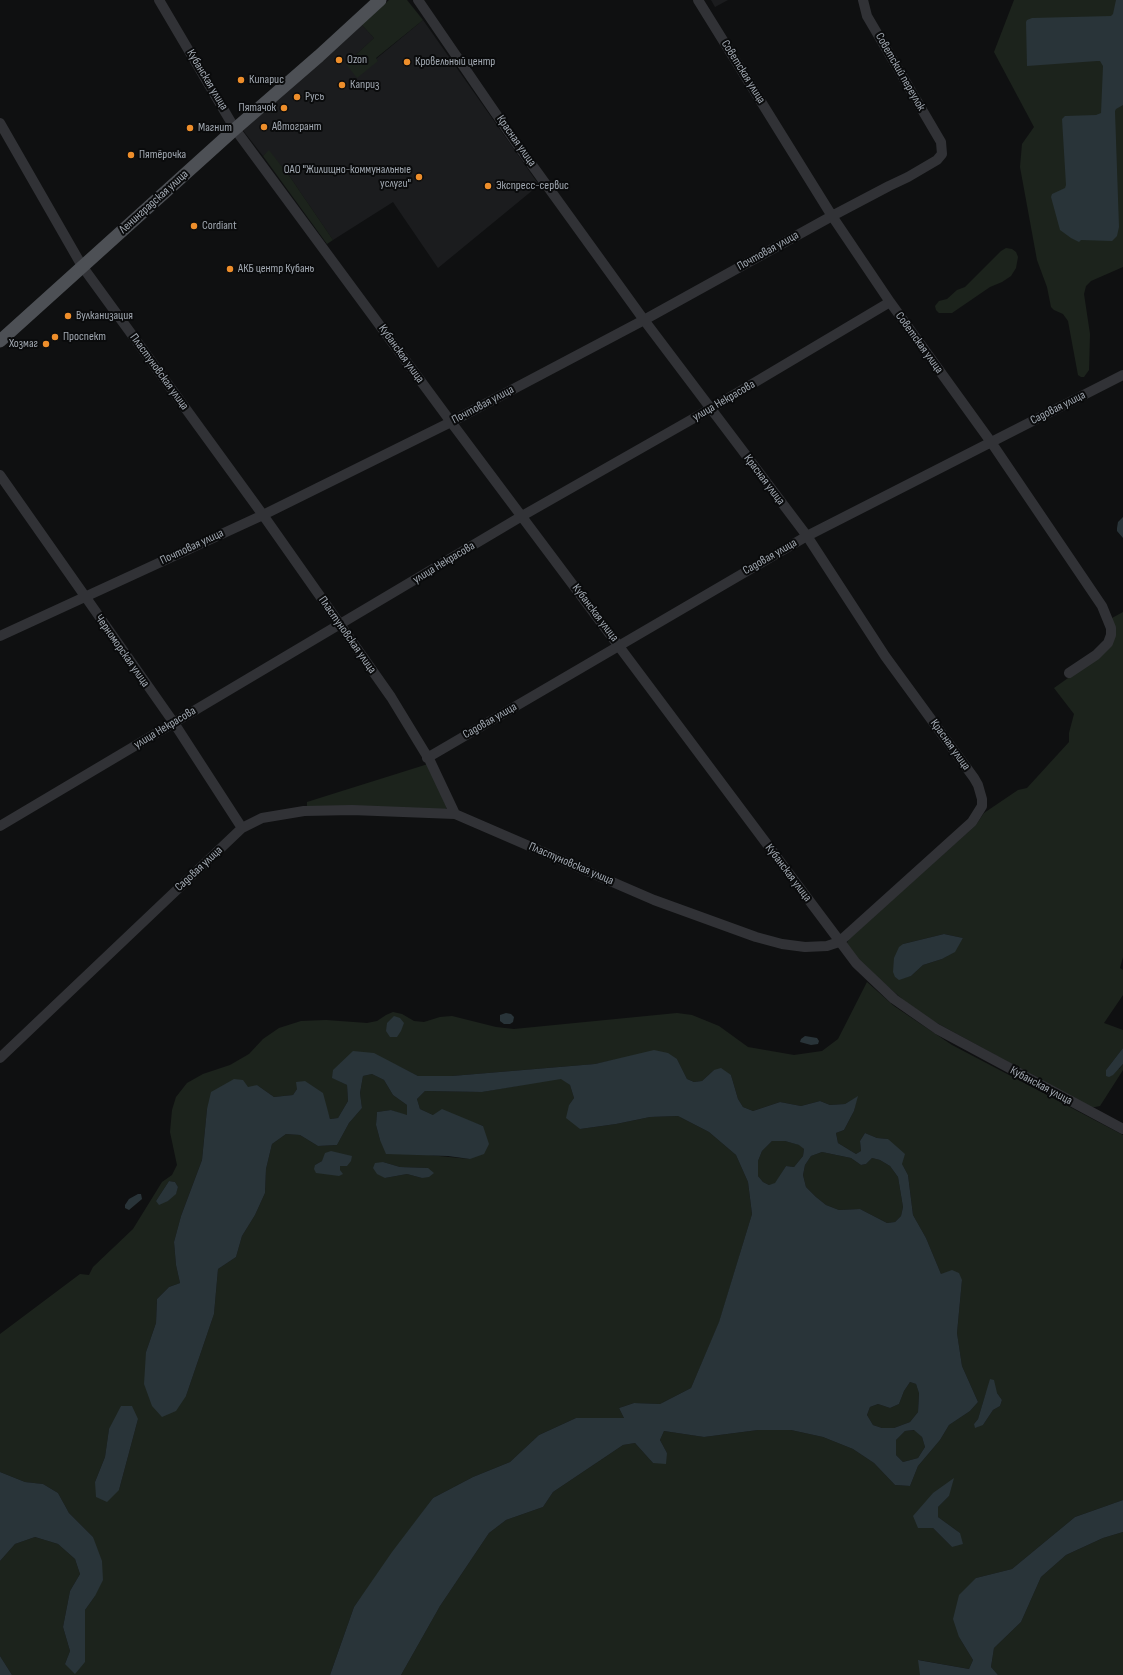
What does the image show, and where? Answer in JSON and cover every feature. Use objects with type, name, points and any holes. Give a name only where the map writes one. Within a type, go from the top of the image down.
[{"type":"main road","name":"Ленинградская улица","points":[[0,341],[380,0]]},
{"type":"street","name":"Кубанская улица","points":[[160,0],[236,129],[451,422],[856,963],[879,986],[906,1009],[936,1029],[1123,1129]]},
{"type":"street","points":[[362,16],[370,0]]},
{"type":"street","name":"Красная улица","points":[[418,0],[518,145],[644,320],[807,536],[885,656],[974,778],[982,799],[980,810],[972,822],[839,942]]},
{"type":"street","name":"Советская улица","points":[[698,0],[832,216],[890,302],[991,442],[1097,596],[1109,622],[1111,635],[1108,643],[1096,655],[1069,673]]},
{"type":"street","name":"Советский переулок","points":[[863,0],[867,16],[941,142]]},
{"type":"street","name":"Пластуновская улица","points":[[0,122],[82,266],[263,515],[391,697],[427,758],[455,814],[654,900],[756,937],[782,944],[805,947],[827,946],[839,942]]},
{"type":"street","name":"Почтовая улица","points":[[0,636],[263,515],[451,422],[644,320],[832,216],[908,177],[937,160],[942,154],[941,142]]},
{"type":"street","name":"улица Некрасова","points":[[0,826],[341,625],[522,516],[710,409],[890,302]]},
{"type":"street","name":"Садовая улица","points":[[427,758],[807,536],[1123,375]]},
{"type":"street","name":"Черноморская улица","points":[[0,475],[174,723],[242,828]]},
{"type":"street","name":"Садовая улица","points":[[0,1058],[242,828],[262,818],[304,811],[352,810],[455,814]]},
{"type":"shaded area","points":[[389,0],[407,0],[423,20],[376,58],[378,61],[357,78],[346,64],[374,38],[362,25]]},
{"type":"shaded area","points":[[711,0],[728,0],[715,7]]},
{"type":"shaded area","points":[[1014,0],[1123,0],[1123,267],[1091,281],[1086,286],[1084,294],[1090,334],[1089,370],[1084,377],[1078,375],[1068,321],[1063,314],[1051,307],[1047,287],[1037,260],[1020,167],[1022,144],[1034,127],[994,52]]},
{"type":"shaded area","points":[[1116,0],[1123,0],[1123,105],[1115,111],[1119,227],[1117,236],[1112,241],[1081,240],[1079,242],[1060,230],[1051,197],[1052,194],[1065,188],[1066,185],[1062,119],[1065,116],[1096,115],[1101,113],[1103,66],[1100,61],[1097,61],[1027,66],[1026,22],[1032,18],[1111,16],[1113,14]]},
{"type":"shaded area","points":[[423,20],[539,185],[438,268],[393,202],[333,240],[290,177],[269,151],[263,156],[242,129],[362,25],[374,38],[346,64],[378,61],[376,59]]},
{"type":"shaded area","points":[[269,150],[290,177],[333,240],[327,244],[263,156]]},
{"type":"shaded area","points":[[1006,248],[1012,249],[1016,252],[1018,257],[1016,268],[1011,276],[990,287],[952,313],[939,313],[936,310],[935,306],[939,301],[947,299],[957,290],[965,287],[1001,251]]},
{"type":"shaded area","points":[[1123,517],[1123,538],[1117,531],[1117,528],[1118,522]]},
{"type":"shaded area","points":[[1123,612],[1123,957],[1120,968],[1123,970],[1123,995],[1104,1023],[1123,1030],[1123,1048],[1106,1070],[1119,1069],[1123,1064],[1123,1070],[1100,1106],[1091,1107],[935,1022],[907,1003],[864,966],[847,946],[847,943],[849,939],[976,825],[984,813],[1018,790],[1027,788],[1069,742],[1069,733],[1074,714],[1054,688],[1102,654],[1112,618]],"holes":[[[944,934],[963,938],[954,952],[942,959],[923,965],[911,976],[899,979],[895,977],[903,944]]]},
{"type":"shaded area","points":[[428,764],[447,808],[445,809],[307,808],[307,802]]},
{"type":"shaded area","points":[[944,934],[963,938],[955,952],[942,959],[923,965],[911,976],[899,980],[895,977],[893,972],[894,958],[899,947],[903,944]]},
{"type":"shaded area","points":[[867,982],[894,1006],[952,1045],[1123,1135],[1123,1500],[1075,1517],[1012,1569],[976,1578],[959,1637],[973,1660],[969,1669],[919,1660],[921,1675],[401,1675],[440,1606],[489,1533],[506,1520],[543,1507],[553,1492],[623,1445],[635,1443],[653,1463],[667,1453],[660,1440],[664,1431],[704,1437],[758,1430],[791,1430],[823,1437],[853,1449],[874,1463],[895,1485],[910,1486],[918,1466],[940,1440],[949,1425],[970,1411],[978,1402],[962,1366],[957,1333],[962,1280],[941,1274],[926,1238],[913,1215],[908,1175],[888,1139],[877,1138],[865,1133],[860,1141],[861,1151],[856,1154],[838,1143],[836,1133],[844,1130],[854,1111],[857,1097],[845,1104],[830,1105],[820,1101],[801,1106],[780,1102],[753,1111],[743,1107],[738,1099],[731,1075],[714,1070],[702,1081],[694,1082],[687,1079],[677,1059],[624,1058],[595,1064],[452,1076],[418,1076],[396,1065],[333,1078],[347,1085],[348,1101],[338,1118],[330,1119],[326,1107],[297,1089],[293,1095],[274,1097],[257,1085],[207,1109],[202,1160],[181,1216],[174,1242],[176,1265],[180,1283],[169,1287],[157,1299],[156,1323],[146,1352],[186,1396],[214,1314],[218,1269],[236,1257],[242,1236],[255,1215],[265,1193],[266,1169],[272,1144],[286,1134],[300,1135],[318,1146],[337,1145],[349,1123],[362,1108],[360,1093],[363,1076],[372,1074],[384,1080],[393,1095],[407,1105],[407,1116],[391,1110],[377,1112],[376,1125],[380,1140],[418,1154],[470,1159],[483,1126],[464,1119],[433,1115],[420,1109],[417,1099],[425,1091],[482,1092],[561,1078],[570,1085],[574,1098],[569,1105],[580,1129],[650,1117],[678,1116],[709,1132],[736,1155],[748,1182],[752,1214],[719,1323],[691,1388],[660,1404],[634,1403],[619,1408],[624,1418],[576,1418],[539,1435],[510,1462],[473,1477],[433,1498],[354,1607],[330,1675],[12,1675],[0,1656],[0,1561],[15,1544],[35,1537],[58,1544],[75,1559],[80,1574],[70,1591],[63,1627],[70,1651],[65,1664],[85,1662],[85,1610],[95,1596],[93,1537],[69,1513],[58,1493],[43,1484],[25,1482],[0,1472],[0,1334],[80,1274],[89,1275],[93,1267],[133,1229],[162,1182],[172,1175],[177,1165],[170,1132],[172,1110],[176,1097],[187,1083],[203,1074],[230,1065],[249,1054],[263,1039],[279,1028],[301,1021],[326,1020],[367,1023],[377,1021],[393,1012],[402,1014],[414,1021],[424,1022],[440,1017],[452,1016],[496,1027],[514,1029],[677,1013],[692,1015],[719,1026],[748,1047],[794,1055],[822,1051],[838,1039]],"holes":[[[322,1161],[340,1166],[339,1170],[315,1165]],[[383,1162],[400,1167],[428,1168],[422,1178],[407,1174],[385,1178]],[[169,1181],[175,1182],[178,1187],[176,1193],[168,1201],[156,1201]],[[986,1393],[997,1393],[1002,1400],[1000,1406],[993,1410],[983,1425],[974,1424],[978,1419]],[[138,1419],[119,1490],[95,1482],[105,1457],[109,1429]],[[933,1493],[949,1496],[938,1507],[938,1517],[960,1533],[952,1547],[933,1528]]]},
{"type":"shaded area","points":[[506,1013],[511,1014],[514,1017],[513,1022],[510,1024],[504,1024],[500,1021],[500,1015]]},
{"type":"shaded area","points":[[394,1016],[400,1018],[404,1023],[397,1037],[390,1037],[386,1031],[387,1023]]},
{"type":"shaded area","points":[[805,1036],[817,1038],[819,1041],[818,1044],[811,1045],[800,1042]]},
{"type":"shaded area","points":[[1123,1048],[1123,1064],[1113,1075],[1109,1077],[1106,1076],[1106,1070]]},
{"type":"shaded area","points":[[654,1050],[668,1053],[677,1059],[687,1079],[694,1082],[702,1081],[714,1070],[721,1068],[731,1075],[738,1099],[743,1107],[753,1111],[780,1102],[801,1106],[820,1101],[830,1105],[845,1104],[858,1096],[854,1111],[844,1130],[836,1133],[838,1143],[856,1154],[861,1151],[860,1141],[865,1133],[877,1138],[888,1139],[905,1154],[902,1164],[908,1175],[913,1215],[926,1238],[941,1274],[952,1270],[959,1273],[962,1280],[957,1333],[962,1366],[978,1402],[970,1411],[949,1425],[940,1440],[918,1466],[910,1486],[895,1485],[874,1463],[853,1449],[823,1437],[791,1430],[758,1430],[704,1437],[664,1431],[660,1440],[667,1453],[666,1464],[653,1463],[635,1443],[623,1445],[553,1492],[543,1507],[506,1520],[489,1533],[440,1606],[401,1675],[330,1675],[354,1607],[392,1552],[433,1498],[473,1477],[510,1462],[539,1435],[576,1418],[624,1418],[619,1408],[634,1403],[660,1404],[691,1388],[719,1322],[752,1214],[748,1182],[736,1155],[709,1132],[678,1116],[650,1117],[580,1129],[566,1118],[569,1105],[574,1098],[570,1085],[561,1079],[482,1092],[425,1091],[417,1099],[420,1109],[433,1115],[442,1109],[483,1126],[489,1144],[484,1154],[470,1159],[448,1156],[386,1154],[376,1125],[377,1112],[391,1110],[407,1115],[407,1105],[393,1095],[384,1080],[372,1074],[363,1076],[360,1093],[362,1108],[349,1123],[337,1145],[318,1146],[300,1135],[286,1134],[272,1144],[266,1169],[265,1193],[255,1215],[242,1236],[236,1257],[218,1269],[214,1314],[186,1396],[176,1411],[162,1417],[152,1406],[144,1384],[146,1352],[156,1323],[157,1299],[169,1287],[180,1283],[176,1265],[174,1242],[181,1216],[202,1160],[207,1109],[211,1092],[234,1079],[243,1080],[248,1087],[257,1085],[274,1097],[293,1095],[297,1089],[296,1082],[305,1081],[323,1093],[330,1119],[338,1118],[348,1101],[347,1085],[332,1078],[333,1070],[353,1051],[374,1053],[418,1076],[452,1076],[595,1064]],"holes":[[[772,1141],[785,1141],[799,1145],[804,1149],[803,1156],[794,1167],[786,1166],[775,1183],[769,1185],[763,1182],[758,1176],[758,1161],[762,1151]],[[822,1152],[851,1158],[861,1165],[866,1164],[872,1158],[880,1160],[890,1166],[898,1177],[903,1207],[901,1216],[895,1222],[887,1223],[860,1209],[839,1210],[826,1205],[806,1187],[803,1175],[805,1165],[811,1156]],[[910,1382],[916,1384],[919,1393],[918,1412],[910,1422],[894,1428],[882,1428],[873,1425],[867,1415],[870,1407],[878,1404],[890,1408],[899,1404],[904,1391]],[[914,1430],[922,1437],[925,1447],[918,1458],[903,1462],[896,1455],[896,1440],[905,1431]]]},
{"type":"shaded area","points":[[772,1141],[785,1141],[800,1145],[804,1149],[803,1156],[794,1167],[786,1166],[775,1184],[769,1185],[763,1182],[758,1176],[758,1161],[762,1151]]},
{"type":"shaded area","points":[[331,1151],[352,1156],[351,1161],[347,1166],[340,1166],[340,1170],[343,1174],[339,1176],[316,1173],[314,1169],[315,1165],[322,1161],[325,1153]]},
{"type":"shaded area","points":[[822,1152],[851,1158],[861,1165],[866,1164],[872,1158],[880,1160],[890,1166],[898,1177],[903,1207],[901,1216],[895,1222],[887,1223],[860,1209],[839,1210],[826,1205],[816,1197],[806,1187],[803,1175],[805,1165],[811,1156]]},
{"type":"shaded area","points":[[383,1162],[400,1167],[428,1168],[434,1173],[429,1177],[422,1178],[407,1174],[385,1178],[377,1174],[373,1168],[375,1163]]},
{"type":"shaded area","points":[[169,1181],[175,1182],[178,1187],[176,1194],[168,1201],[159,1205],[156,1201]]},
{"type":"shaded area","points":[[141,1194],[142,1199],[129,1210],[125,1208],[125,1205],[129,1199]]},
{"type":"shaded area","points":[[990,1379],[994,1380],[997,1393],[1002,1400],[1000,1406],[993,1410],[983,1425],[975,1428],[974,1424],[978,1419]]},
{"type":"shaded area","points":[[910,1382],[916,1384],[919,1392],[918,1412],[910,1422],[894,1428],[882,1428],[873,1425],[867,1415],[870,1407],[878,1404],[890,1408],[899,1404],[904,1391]]},
{"type":"shaded area","points":[[121,1406],[132,1406],[138,1419],[119,1490],[107,1502],[96,1497],[95,1482],[105,1457],[109,1429]]},
{"type":"shaded area","points":[[915,1430],[922,1437],[925,1447],[918,1458],[903,1462],[896,1455],[896,1440],[905,1431]]},
{"type":"shaded area","points":[[0,1472],[25,1482],[43,1484],[58,1493],[69,1513],[93,1537],[102,1561],[103,1580],[95,1596],[85,1610],[85,1662],[75,1674],[65,1664],[70,1651],[63,1627],[70,1591],[80,1574],[75,1559],[58,1544],[35,1537],[15,1544],[0,1561]]},
{"type":"shaded area","points":[[954,1478],[949,1496],[938,1507],[938,1517],[960,1533],[963,1544],[952,1547],[933,1528],[918,1528],[913,1516],[933,1493]]},
{"type":"shaded area","points":[[1123,1500],[1123,1532],[1103,1538],[1066,1555],[1041,1577],[1021,1622],[994,1648],[991,1667],[998,1675],[920,1675],[918,1660],[969,1669],[973,1660],[959,1637],[953,1619],[959,1595],[976,1578],[1012,1569],[1075,1517]]},
{"type":"shaded area","points":[[1123,1532],[1123,1675],[998,1675],[991,1667],[994,1648],[1021,1622],[1041,1577],[1066,1555],[1103,1538]]},
{"type":"shaded area","points":[[0,1656],[12,1675],[0,1675]]},
{"type":"place","name":"Ozon","points":[[339,60]]},
{"type":"place","name":"Кровельный центр","points":[[407,62]]},
{"type":"place","name":"Кипарис","points":[[241,80]]},
{"type":"place","name":"Каприз","points":[[342,85]]},
{"type":"place","name":"Русь","points":[[297,97]]},
{"type":"place","name":"Пятачок","points":[[284,108]]},
{"type":"place","name":"Автогрант","points":[[264,127]]},
{"type":"place","name":"Магнит","points":[[190,128]]},
{"type":"place","name":"Пятёрочка","points":[[131,155]]},
{"type":"place","name":"ОАО \"Жилищно-коммунальные услуги\"","points":[[419,177]]},
{"type":"place","name":"Экспресс-сервис","points":[[488,186]]},
{"type":"place","name":"Cordiant","points":[[194,226]]},
{"type":"place","name":"АКБ центр Кубань","points":[[230,269]]},
{"type":"place","name":"Вулканизация","points":[[68,316]]},
{"type":"place","name":"Проспект","points":[[55,337]]},
{"type":"place","name":"Хозмаг","points":[[46,344]]}]
